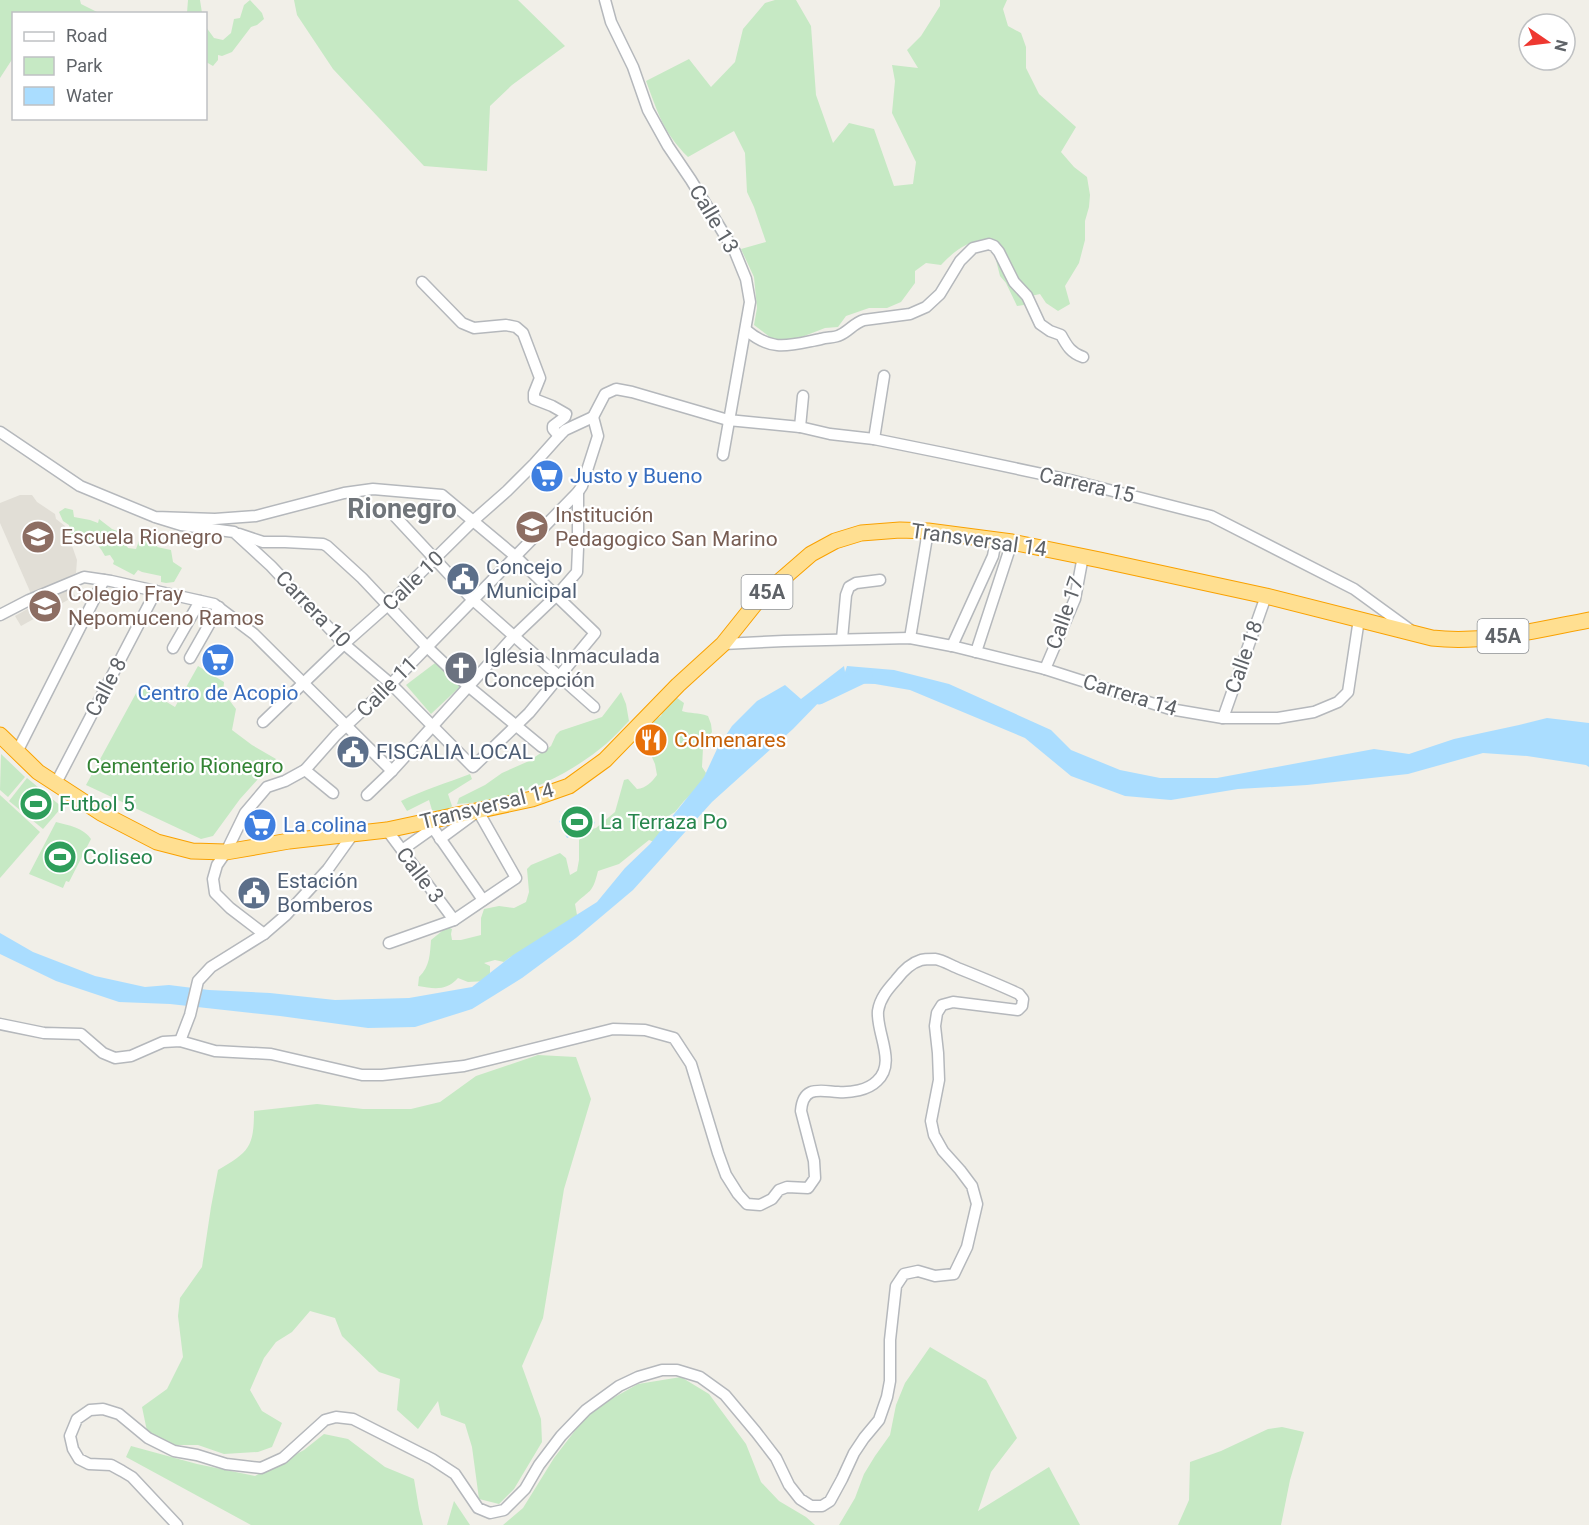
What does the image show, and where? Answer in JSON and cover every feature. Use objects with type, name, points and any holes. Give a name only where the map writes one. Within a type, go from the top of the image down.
[{"type":"highway","name":"Transversal 14","points":[[56,783],[101,813],[157,842],[192,851],[226,852],[289,841],[387,830],[532,799],[569,786],[605,760],[678,685],[723,644],[759,599],[811,554],[861,533],[900,530],[928,531],[1012,542],[1266,596],[1417,635],[1448,640],[1486,639],[1589,620]]},
{"type":"highway","name":"45A","points":[[0,735],[38,772],[56,783]]},
{"type":"street","name":"Calle 13","points":[[605,0],[611,22],[633,67],[648,110],[735,252],[746,279],[750,302],[723,455]]},
{"type":"street","points":[[746,330],[764,342],[780,346],[794,345],[839,336],[864,320],[910,315],[926,308],[940,294],[960,261],[973,248],[989,244],[999,252],[1014,282],[1027,296],[1040,324],[1061,335],[1069,349],[1083,357]]},
{"type":"street","name":"Calle 10","points":[[422,282],[462,323],[474,327],[506,325],[516,327],[523,333],[540,378],[534,399],[566,414],[553,426],[559,436]]},
{"type":"street","points":[[874,439],[884,376]]},
{"type":"street","name":"Carrera 15","points":[[593,417],[605,394],[616,389],[675,403],[728,420],[800,427],[830,434],[874,439],[1070,480],[1211,516],[1354,589],[1417,635]]},
{"type":"street","points":[[800,427],[803,396]]},
{"type":"street","points":[[367,795],[392,771],[513,637],[557,595],[577,572],[578,492],[598,436],[593,417]]},
{"type":"street","name":"Calle 10","points":[[263,722],[435,560],[534,464],[559,436],[566,430],[593,417]]},
{"type":"street","points":[[0,432],[80,486],[155,517],[181,525],[234,532],[262,542],[327,546],[362,578],[427,647],[468,686],[542,747]]},
{"type":"street","points":[[155,517],[215,519],[256,516],[344,493],[372,489],[442,495],[515,556],[596,633],[517,726]]},
{"type":"street","name":"Calle 11","points":[[264,934],[214,893],[213,879],[217,865],[245,813],[267,787],[285,781],[305,770],[336,735],[391,684],[578,492]]},
{"type":"street","points":[[392,513],[472,600],[594,707]]},
{"type":"street","points":[[910,638],[928,531]]},
{"type":"street","name":"Carrera 10","points":[[234,532],[271,566],[344,644],[391,684],[473,767],[517,726]]},
{"type":"street","points":[[952,646],[993,556],[996,540]]},
{"type":"street","points":[[976,652],[1012,542]]},
{"type":"street","name":"Calle 17","points":[[1045,669],[1075,599],[1083,556]]},
{"type":"street","points":[[0,615],[84,577],[214,604],[254,634],[392,771]]},
{"type":"street","points":[[17,752],[104,580]]},
{"type":"street","points":[[842,639],[849,587],[856,583],[880,580]]},
{"type":"street","name":"Calle 8","points":[[56,783],[156,591]]},
{"type":"street","name":"Calle 18","points":[[1222,718],[1266,596]]},
{"type":"street","points":[[173,648],[200,601]]},
{"type":"street","points":[[190,658],[219,607]]},
{"type":"street","name":"Carrera 14","points":[[723,644],[910,638],[1045,669],[1170,709],[1222,718],[1278,718],[1314,712],[1338,702],[1348,692],[1359,620]]},
{"type":"street","points":[[305,770],[333,793]]},
{"type":"street","points":[[389,943],[454,920],[516,878],[478,811],[440,839]]},
{"type":"street","points":[[402,850],[433,828],[483,900]]},
{"type":"street","name":"Calle 3","points":[[387,830],[454,920]]},
{"type":"street","points":[[180,1041],[190,1015],[198,981],[211,967],[264,934],[286,915],[333,862],[353,834]]},
{"type":"street","points":[[0,1024],[44,1033],[81,1034],[103,1053],[115,1058],[131,1056],[163,1042],[180,1041],[214,1051],[271,1054],[362,1075],[382,1076],[464,1066],[614,1029],[645,1030],[674,1038],[692,1064],[726,1175],[747,1204],[760,1205],[772,1199],[779,1190],[787,1187],[808,1188],[815,1178],[814,1161],[801,1111],[806,1095],[812,1091],[850,1092],[864,1088],[877,1082],[884,1071],[886,1063],[878,1010],[883,995],[910,965],[920,960],[936,959],[1019,994],[1023,999],[1022,1006],[1018,1010],[953,1002],[942,1005],[937,1013],[935,1026],[939,1080],[932,1121],[934,1135],[943,1151],[972,1186],[977,1204],[975,1214],[967,1247],[954,1274],[935,1276],[918,1271],[904,1274],[896,1286],[890,1329],[890,1381],[882,1412],[879,1420],[854,1453],[830,1501],[822,1506],[811,1506],[800,1499],[789,1485],[776,1458],[725,1395],[700,1377],[677,1370],[662,1370],[638,1377],[619,1386],[586,1410],[561,1436],[539,1465],[525,1489],[504,1510],[490,1513],[478,1508],[455,1474],[415,1450],[352,1419],[336,1417],[325,1419],[283,1458],[261,1468],[226,1464],[174,1451],[148,1438],[119,1414],[103,1409],[90,1410],[77,1419],[70,1436],[73,1449],[79,1459],[89,1464],[111,1465],[132,1477],[177,1525]]},
{"type":"shaded area","name":"Escuela Rionegro","points":[[20,495],[32,495],[37,502],[55,514],[56,519],[65,526],[77,560],[76,573],[32,596],[0,523],[0,503]]},
{"type":"shaded area","name":"Colegio Fray Nepomuceno Ramos","points":[[70,585],[75,596],[21,626],[15,616]]},
{"type":"green space","points":[[0,0],[80,0],[81,4],[97,12],[12,12],[12,60],[0,78]]},
{"type":"green space","points":[[188,0],[200,0],[202,12],[187,12]]},
{"type":"green space","points":[[250,0],[262,13],[264,19],[251,27],[232,52],[222,56],[218,55],[218,60],[213,66],[207,63],[207,28],[214,38],[223,40],[231,33],[234,19],[240,18],[244,5]]},
{"type":"green space","points":[[294,0],[518,0],[565,46],[512,85],[490,106],[487,171],[424,166],[333,69],[297,15]]},
{"type":"green space","points":[[775,0],[796,0],[811,26],[816,95],[833,143],[849,123],[874,129],[894,186],[913,184],[916,162],[892,113],[895,81],[892,65],[918,68],[907,50],[921,36],[940,6],[940,0],[1007,0],[1003,9],[1008,26],[1021,33],[1026,47],[1026,68],[1039,94],[1076,127],[1061,152],[1074,167],[1087,177],[1090,195],[1085,221],[1085,240],[1079,263],[1065,286],[1070,304],[1058,311],[1046,303],[1040,294],[1031,296],[1024,305],[1017,306],[1000,276],[995,248],[987,239],[961,248],[941,265],[926,263],[915,271],[915,283],[901,302],[887,308],[869,308],[846,316],[838,327],[825,328],[794,340],[775,341],[754,325],[757,308],[754,277],[741,249],[766,242],[747,192],[745,153],[734,131],[688,157],[667,130],[646,81],[689,59],[711,87],[735,62],[743,29],[765,3]]},
{"type":"green space","points":[[65,508],[73,510],[74,517],[98,523],[99,519],[112,529],[123,533],[122,537],[128,548],[136,549],[143,530],[158,532],[161,535],[157,547],[171,550],[173,562],[182,568],[174,582],[161,582],[161,576],[138,570],[134,575],[113,564],[114,561],[110,555],[105,556],[95,542],[71,535],[69,525],[63,521],[59,512]]},
{"type":"green space","points":[[439,660],[465,682],[431,714],[406,685]]},
{"type":"green space","name":"Cementerio Rionegro","points":[[198,666],[224,682],[223,692],[236,709],[232,730],[276,759],[240,799],[213,836],[201,839],[86,785],[140,686],[175,707]]},
{"type":"green space","points":[[621,692],[629,721],[590,757],[555,778],[517,793],[498,799],[457,804],[459,798],[485,785],[502,773],[529,761],[551,746],[560,731],[602,717]]},
{"type":"green space","points":[[673,695],[684,703],[682,711],[708,716],[712,732],[703,748],[702,767],[706,773],[703,783],[670,815],[665,825],[668,832],[657,843],[649,840],[619,864],[598,871],[590,891],[575,904],[577,915],[574,926],[504,962],[495,960],[484,963],[490,966],[490,973],[486,981],[468,982],[458,978],[440,988],[418,986],[419,977],[429,960],[431,940],[447,927],[452,929],[452,940],[481,935],[481,918],[484,909],[499,906],[514,908],[526,902],[529,892],[527,869],[531,865],[560,853],[566,858],[570,875],[577,871],[579,840],[615,812],[624,780],[628,779],[637,789],[648,784],[657,775],[651,755],[657,734],[653,721],[661,716],[665,705]]},
{"type":"green space","points":[[1,754],[25,777],[8,797],[0,790]]},
{"type":"green space","points":[[470,774],[472,779],[448,794],[452,806],[445,813],[432,810],[429,800],[407,811],[401,801],[426,790]]},
{"type":"green space","name":"Futbol 5","points":[[27,778],[62,807],[43,829],[9,801]]},
{"type":"green space","points":[[0,795],[40,832],[0,878]]},
{"type":"green space","name":"Coliseo","points":[[56,822],[80,830],[91,839],[69,882],[66,881],[63,888],[29,874]]},
{"type":"green space","points":[[538,1055],[576,1057],[591,1099],[564,1189],[543,1318],[522,1366],[541,1419],[542,1442],[514,1489],[499,1504],[479,1499],[472,1447],[465,1424],[441,1415],[438,1401],[418,1429],[397,1410],[400,1379],[379,1372],[342,1336],[335,1318],[310,1311],[292,1332],[276,1342],[264,1358],[250,1390],[262,1411],[282,1423],[272,1447],[258,1452],[224,1454],[198,1445],[171,1445],[147,1431],[142,1407],[167,1389],[183,1357],[178,1316],[180,1298],[202,1267],[218,1170],[237,1158],[248,1147],[253,1133],[254,1111],[317,1104],[363,1109],[411,1109],[440,1102],[476,1076]]},
{"type":"green space","points":[[930,1347],[986,1380],[1017,1438],[991,1472],[978,1511],[1049,1467],[1080,1525],[839,1525],[855,1498],[864,1474],[890,1435],[896,1405],[905,1383]]},
{"type":"green space","points":[[681,1377],[709,1394],[746,1444],[761,1482],[779,1501],[815,1525],[503,1525],[523,1508],[554,1458],[590,1411],[638,1384]]},
{"type":"green space","points":[[1282,1427],[1304,1432],[1290,1480],[1281,1525],[1178,1525],[1189,1500],[1190,1462],[1221,1451],[1268,1429]]},
{"type":"green space","points":[[324,1434],[348,1439],[385,1467],[414,1479],[423,1525],[251,1525],[126,1457],[131,1446],[197,1464],[255,1476],[304,1450]]},
{"type":"green space","points":[[454,1501],[470,1525],[447,1525]]},
{"type":"water","points":[[844,666],[845,672],[847,666],[894,670],[949,684],[1051,730],[1071,750],[1120,770],[1160,778],[1217,778],[1374,749],[1409,754],[1454,739],[1547,718],[1589,723],[1589,767],[1527,756],[1483,753],[1408,774],[1307,785],[1238,789],[1171,800],[1125,796],[1071,776],[1025,738],[910,690],[875,684],[844,683],[826,695],[793,729],[712,802],[633,890],[576,938],[522,978],[472,1009],[415,1027],[368,1028],[170,1004],[119,1002],[56,981],[0,954],[0,933],[33,952],[95,976],[145,987],[169,985],[335,1000],[409,998],[472,987],[513,955],[597,902],[625,868],[650,844],[704,777],[717,749],[732,726],[757,701],[785,685],[801,699]]},
{"type":"water","name":"La Terraza Po","points":[[587,808],[595,823],[567,838],[559,821]]},
{"type":"waterway","points":[[819,697],[865,676]]},
{"type":"place","name":"Justo y Bueno","points":[[547,476]]},
{"type":"place","name":"Institución Pedagogico San Marino","points":[[532,527]]},
{"type":"place","name":"Escuela Rionegro","points":[[38,537]]},
{"type":"place","name":"Concejo Municipal","points":[[463,579]]},
{"type":"place","name":"Colegio Fray Nepomuceno Ramos","points":[[45,606]]},
{"type":"place","name":"Centro de Acopio","points":[[218,660]]},
{"type":"place","name":"Iglesia Inmaculada Concepción","points":[[461,668]]},
{"type":"place","name":"Colmenares","points":[[651,740]]},
{"type":"place","name":"FISCALIA LOCAL","points":[[353,752]]},
{"type":"place","name":"Futbol 5","points":[[36,804]]},
{"type":"place","name":"La Terraza Po","points":[[577,822]]},
{"type":"place","name":"La colina","points":[[260,825]]},
{"type":"place","name":"Coliseo","points":[[60,857]]},
{"type":"place","name":"Estación Bomberos","points":[[254,893]]},
{"type":"district","name":"Rionegro","points":[[402,509]]}]
